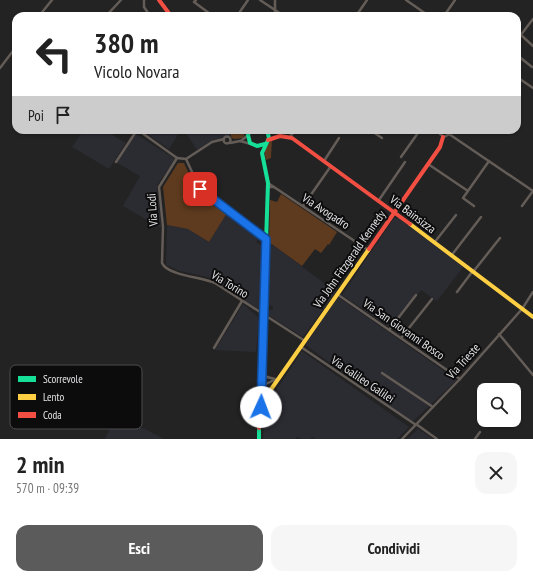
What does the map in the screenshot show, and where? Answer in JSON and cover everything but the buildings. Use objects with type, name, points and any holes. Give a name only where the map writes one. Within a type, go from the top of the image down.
[{"type":"street","points":[[42,12],[52,0]]},
{"type":"street","points":[[110,12],[121,0]]},
{"type":"street","points":[[144,0],[144,7],[147,12]]},
{"type":"street","points":[[159,0],[168,12]]},
{"type":"street","points":[[196,0],[194,2],[208,12]]},
{"type":"street","points":[[240,12],[248,0]]},
{"type":"street","points":[[260,0],[278,12]]},
{"type":"street","points":[[275,0],[275,10]]},
{"type":"street","points":[[359,12],[367,0]]},
{"type":"street","points":[[406,0],[423,12]]},
{"type":"street","points":[[447,12],[455,0]]},
{"type":"street","points":[[521,34],[533,19]]},
{"type":"street","points":[[521,36],[533,46]]},
{"type":"street","points":[[0,68],[12,52]]},
{"type":"street","points":[[521,58],[532,67]]},
{"type":"street","points":[[521,80],[533,88]]},
{"type":"street","points":[[116,162],[135,134]]},
{"type":"street","points":[[144,134],[177,158],[186,159],[212,142],[226,144],[240,142],[262,146],[277,136]]},
{"type":"street","points":[[240,142],[247,134]]},
{"type":"street","points":[[249,134],[249,140],[260,153],[267,174]]},
{"type":"street","points":[[259,439],[260,356],[268,185],[262,153],[267,142],[268,134]]},
{"type":"street","points":[[273,134],[277,136],[290,137],[292,134]]},
{"type":"street","points":[[376,134],[382,138]]},
{"type":"street","points":[[400,157],[417,134]]},
{"type":"street","points":[[440,134],[443,137],[449,134],[533,191],[522,206]]},
{"type":"street","points":[[218,142],[227,137],[236,142]]},
{"type":"street","name":"Via Bainsizza","points":[[290,137],[379,200],[472,273],[533,317]]},
{"type":"street","name":"Via John Fitzgerald Kennedy","points":[[259,406],[440,147],[443,137]]},
{"type":"street","points":[[230,138],[230,143]]},
{"type":"street","points":[[324,161],[339,138]]},
{"type":"street","points":[[224,139],[226,144]]},
{"type":"street","name":"Via Lodi","points":[[164,266],[162,264],[163,227],[159,186],[177,158]]},
{"type":"street","points":[[186,159],[200,189],[266,239]]},
{"type":"street","points":[[474,206],[463,198],[489,161]]},
{"type":"street","points":[[379,200],[405,162]]},
{"type":"street","points":[[428,164],[468,191]]},
{"type":"street","points":[[303,206],[331,166]]},
{"type":"street","name":"Via Avogadro","points":[[268,185],[274,187],[368,250]]},
{"type":"street","points":[[434,243],[456,215]]},
{"type":"street","points":[[451,256],[482,217]]},
{"type":"street","points":[[457,292],[500,238]]},
{"type":"street","name":"Via Torino","points":[[164,266],[179,273],[215,283],[305,341]]},
{"type":"street","name":"Via Trieste","points":[[402,439],[460,380],[522,309],[533,292]]},
{"type":"street","name":"Via San Giovanni Bosco","points":[[337,294],[460,380]]},
{"type":"street","points":[[389,330],[416,295]]},
{"type":"street","points":[[401,338],[432,299]]},
{"type":"street","points":[[214,348],[242,301]]},
{"type":"street","points":[[259,406],[262,386],[262,330]]},
{"type":"street","points":[[499,334],[533,375]]},
{"type":"street","name":"Via Galileo Galilei","points":[[301,347],[438,439]]},
{"type":"street","points":[[260,356],[262,386]]},
{"type":"street","points":[[262,371],[267,377],[275,379]]},
{"type":"street","name":"Via John Fitzgerald Kennedy","points":[[262,386],[275,379],[283,372]]},
{"type":"street","points":[[382,373],[433,407]]},
{"type":"street","points":[[262,386],[266,389],[272,388]]},
{"type":"street","points":[[475,439],[480,432]]},
{"type":"shaded area","points":[[81,134],[111,134],[126,143],[109,169],[72,147]]},
{"type":"shaded area","points":[[136,134],[175,159],[157,185],[161,228],[123,206],[140,176],[117,163]]},
{"type":"shaded area","points":[[148,134],[178,134],[169,149]]},
{"type":"shaded area","points":[[187,134],[232,134],[230,136],[213,140],[197,150]]},
{"type":"shaded area","points":[[231,134],[244,134],[243,138],[234,139],[231,137]]},
{"type":"shaded area","points":[[272,139],[271,158],[266,160],[264,150]]},
{"type":"shaded area","points":[[178,163],[184,163],[200,189],[223,208],[222,211],[227,213],[209,242],[188,229],[167,225],[163,187]]},
{"type":"shaded area","points":[[281,194],[337,232],[329,245],[328,244],[321,253],[315,249],[302,266],[269,242],[270,200],[277,202]]},
{"type":"shaded area","points":[[227,213],[246,224],[260,237],[256,242],[264,247],[259,311],[208,277],[180,271],[166,265],[167,225],[188,229],[209,242]]},
{"type":"shaded area","points":[[394,218],[399,218],[463,267],[437,301],[421,290],[391,328],[342,295]]},
{"type":"shaded area","points":[[269,242],[336,292],[303,337],[268,315],[269,310],[273,310],[273,306],[268,305]]},
{"type":"shaded area","points":[[338,297],[457,380],[412,422],[307,346],[306,344]]},
{"type":"shaded area","points":[[243,304],[257,316],[259,322],[256,352],[215,350]]},
{"type":"shaded area","points":[[302,351],[409,427],[397,439],[316,439],[312,437],[310,439],[301,439],[297,437],[295,439],[263,439],[265,407]]},
{"type":"shaded area","points":[[142,428],[164,439],[105,439],[110,429]]},
{"type":"shaded area","points":[[418,429],[433,439],[407,439]]},
{"type":"traffic: fast","points":[[248,134],[250,143],[257,146],[265,144]]},
{"type":"traffic: fast","points":[[265,273],[268,183],[262,153],[269,138],[268,134]]},
{"type":"traffic: fast","points":[[259,427],[259,439]]},
{"type":"traffic: slow","points":[[410,224],[533,317]]},
{"type":"traffic: slow","points":[[261,407],[265,398],[369,249]]},
{"type":"traffic: jam","points":[[159,0],[168,12]]},
{"type":"traffic: jam","points":[[268,140],[280,136],[292,138],[410,224]]},
{"type":"traffic: jam","points":[[369,249],[440,147],[443,137]]},
{"type":"traffic: jam","points":[[259,428],[265,273]]},
{"type":"traffic: jam","points":[[258,419],[261,349]]},
{"type":"route","points":[[200,189],[266,239],[262,330],[263,356],[261,407]]}]
